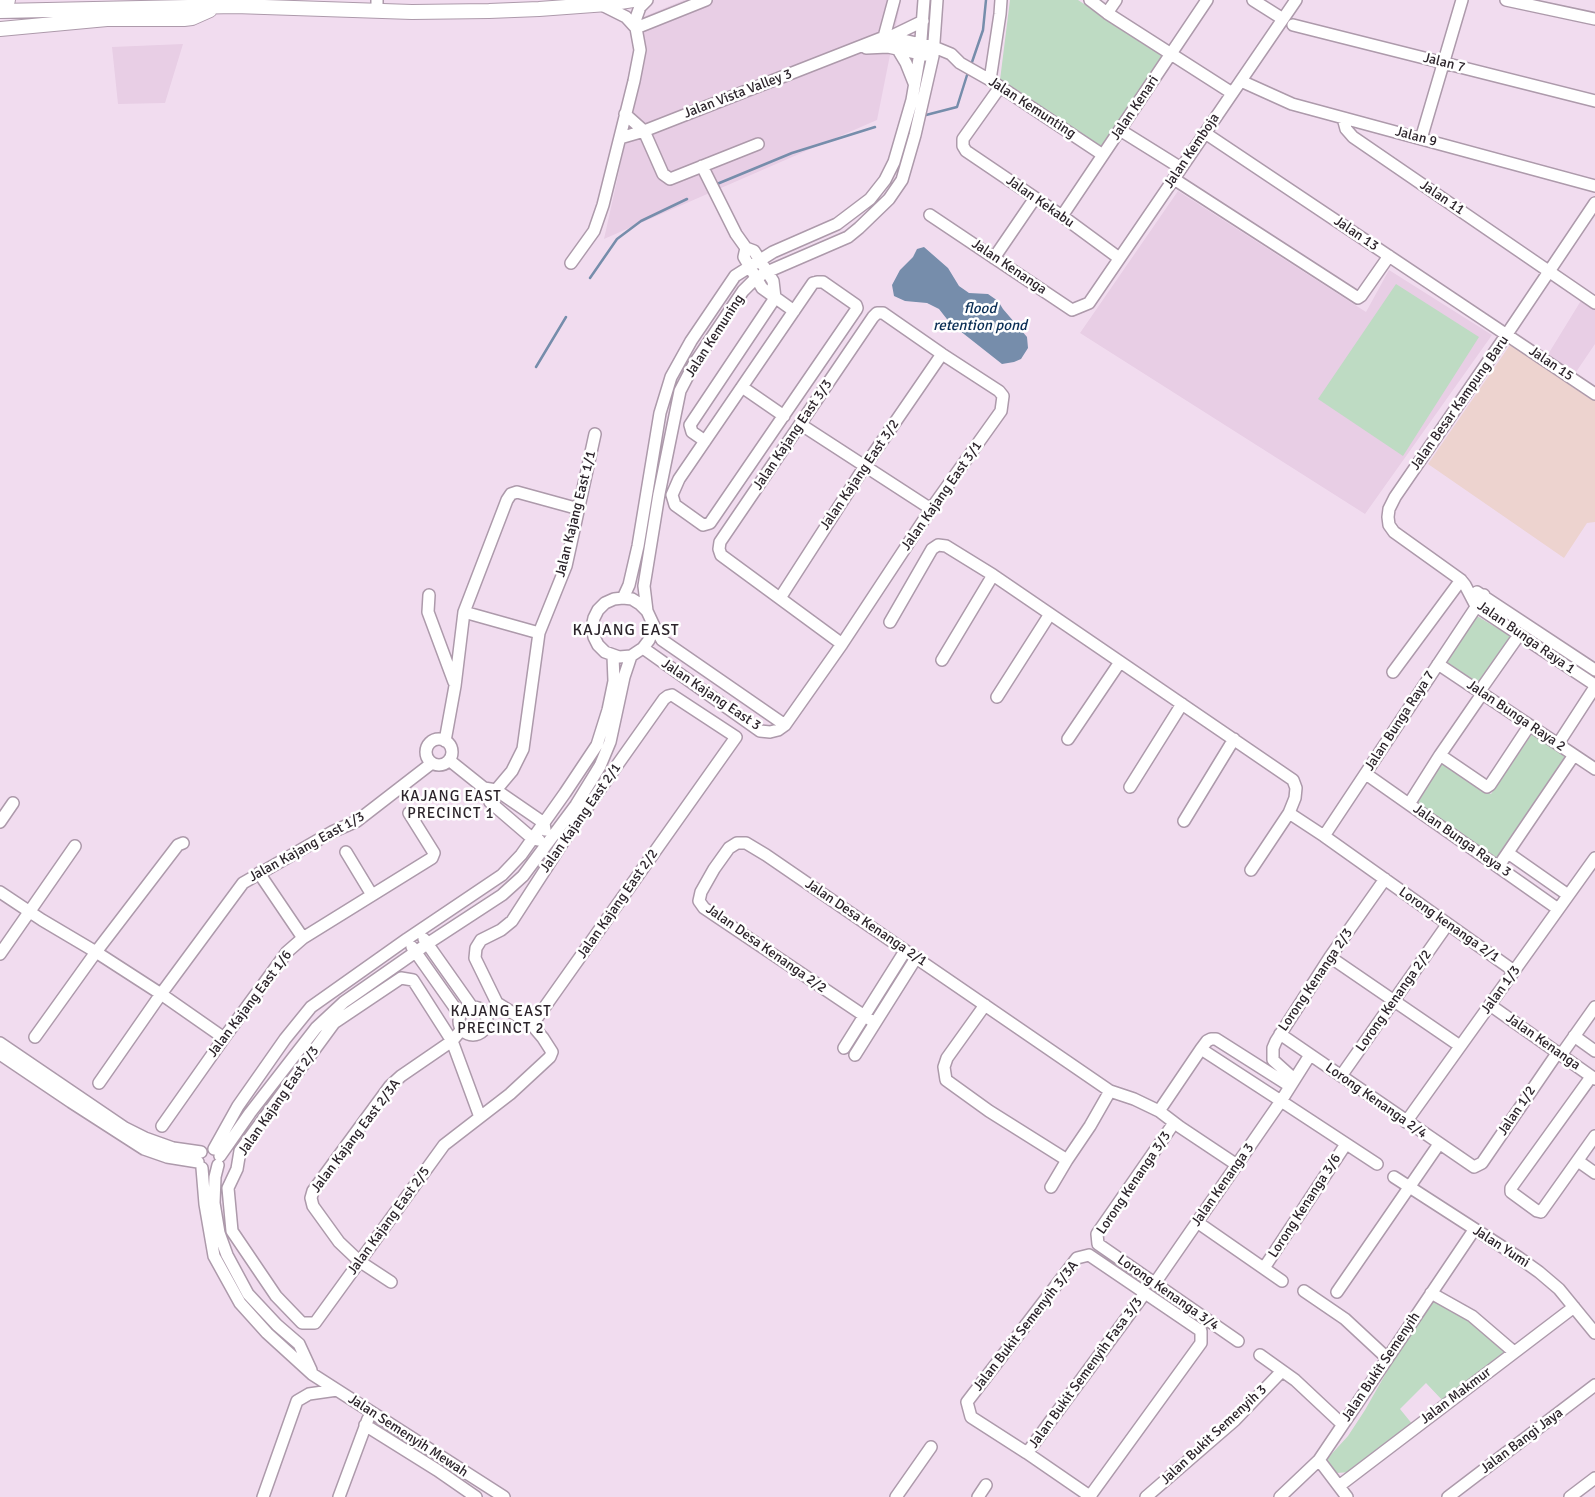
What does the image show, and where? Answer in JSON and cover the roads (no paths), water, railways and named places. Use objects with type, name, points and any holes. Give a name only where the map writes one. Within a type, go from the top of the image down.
[{"type":"main road","points":[[0,0],[8,0]]},
{"type":"main road","points":[[0,11],[382,5],[506,10],[632,0]]},
{"type":"main road","points":[[0,29],[108,20],[184,19],[192,18],[215,8]]},
{"type":"street","points":[[571,263],[594,231],[603,205],[640,50],[636,18],[640,7],[647,0]]},
{"type":"street","points":[[636,28],[706,0]]},
{"type":"street","points":[[894,0],[887,37],[934,52],[962,65]]},
{"type":"street","name":"Jalan Kemuning","points":[[623,598],[629,585],[638,546],[658,421],[671,377],[690,341],[750,256],[773,252],[837,224],[870,199],[885,180],[894,162],[912,100],[920,48],[924,0]]},
{"type":"street","name":"Jalan Kemuning","points":[[647,611],[644,586],[659,494],[680,391],[694,364],[743,291],[770,277],[782,264],[848,237],[889,199],[902,180],[915,135],[934,52],[937,0]]},
{"type":"street","points":[[990,80],[1001,0]]},
{"type":"street","points":[[1090,0],[1107,13],[1232,93]]},
{"type":"street","points":[[1107,13],[1116,0]]},
{"type":"street","name":"Jalan Kenari","points":[[1062,216],[1207,0]]},
{"type":"street","points":[[1253,0],[1283,19]]},
{"type":"street","name":"Jalan Kemboja","points":[[1089,303],[1296,0]]},
{"type":"street","points":[[1421,138],[1462,0]]},
{"type":"street","points":[[1506,0],[1595,19]]},
{"type":"street","points":[[600,4],[626,17],[636,28]]},
{"type":"street","points":[[890,19],[889,22],[892,25],[905,30]]},
{"type":"street","name":"Jalan Vista Valley 3","points":[[620,138],[644,131],[923,22]]},
{"type":"street","points":[[936,22],[939,34],[951,54],[962,65]]},
{"type":"street","name":"Jalan 7","points":[[1293,25],[1595,101]]},
{"type":"street","points":[[897,48],[906,63],[914,83]]},
{"type":"street","name":"Jalan Vista Valley 3","points":[[856,49],[920,48]]},
{"type":"street","points":[[934,52],[951,54]]},
{"type":"street","name":"Jalan Kemunting","points":[[962,65],[990,80],[1103,154]]},
{"type":"street","name":"Jalan 9","points":[[1240,81],[1292,104],[1595,186]]},
{"type":"street","name":"Jalan Kekabu","points":[[1000,87],[964,139],[963,146],[966,151],[1062,216],[1119,258]]},
{"type":"street","points":[[625,114],[644,131],[663,174],[670,179],[758,144]]},
{"type":"street","name":"Jalan 11","points":[[1343,118],[1346,130],[1353,137],[1595,303]]},
{"type":"street","points":[[1120,130],[1181,168]]},
{"type":"street","name":"Jalan 13","points":[[1205,133],[1507,334]]},
{"type":"street","points":[[702,166],[736,234],[750,256],[770,277],[775,298],[690,425],[692,432],[705,441]]},
{"type":"street","points":[[1174,179],[1358,298],[1389,256]]},
{"type":"street","points":[[994,258],[1035,198]]},
{"type":"street","name":"Jalan Besar Kampung Baru","points":[[1595,203],[1389,509],[1389,525],[1394,532],[1463,582],[1595,670]]},
{"type":"street","name":"Jalan Kenanga","points":[[930,215],[1072,310],[1089,303]]},
{"type":"street","points":[[750,256],[759,283],[775,298],[794,311]]},
{"type":"street","points":[[817,282],[823,282],[856,305],[857,308],[710,523],[703,524],[674,505],[672,495],[679,479],[794,311],[813,284],[817,282]]},
{"type":"street","name":"Jalan Kajang East 3/1","points":[[785,725],[842,644],[931,509],[986,434],[1000,412],[1002,403],[1003,396],[999,391],[883,313],[877,313],[873,317]]},
{"type":"street","name":"Jalan Kajang East 3/3","points":[[780,598],[721,555],[718,549],[720,542],[873,317]]},
{"type":"street","name":"Jalan 15","points":[[1507,334],[1595,394]]},
{"type":"street","name":"Jalan Kajang East 3/2","points":[[780,598],[865,466],[942,354]]},
{"type":"street","points":[[742,387],[784,416]]},
{"type":"street","points":[[800,424],[931,509]]},
{"type":"street","name":"Jalan Kajang East 1/1","points":[[496,790],[512,771],[523,749],[539,632],[566,566],[595,434]]},
{"type":"street","points":[[659,494],[679,479]]},
{"type":"street","points":[[445,741],[455,686],[464,612],[507,500],[511,494],[517,492],[579,509]]},
{"type":"street","points":[[890,622],[932,550],[938,545],[946,546],[993,575],[1294,780],[1296,798],[1289,813],[1251,870]]},
{"type":"street","points":[[942,660],[993,575]]},
{"type":"street","points":[[1393,672],[1463,582]]},
{"type":"street","name":"Jalan Bunga Raya 1","points":[[1463,582],[1476,606],[1595,686]]},
{"type":"street","points":[[429,595],[428,612],[455,686]]},
{"type":"street","name":"Jalan Bunga Raya 7","points":[[1324,836],[1484,595]]},
{"type":"street","points":[[623,598],[632,599],[640,604],[647,611],[654,626],[649,640],[643,648],[631,656],[619,657],[604,652],[594,637],[592,627],[598,610],[605,603],[623,598]]},
{"type":"street","points":[[780,598],[842,644]]},
{"type":"street","points":[[464,612],[539,632]]},
{"type":"street","points":[[997,697],[1050,614]]},
{"type":"street","name":"Jalan Kajang East 3","points":[[643,648],[760,731],[770,732],[778,730],[785,725],[662,640],[654,626]]},
{"type":"street","points":[[1409,804],[1519,635]]},
{"type":"street","points":[[541,854],[539,839],[544,823],[597,745],[608,710],[614,681],[613,656]]},
{"type":"street","points":[[312,1374],[299,1344],[276,1324],[248,1294],[227,1255],[219,1233],[214,1203],[217,1157],[316,1028],[344,1002],[502,895],[523,876],[576,805],[600,766],[610,742],[624,677],[631,656]]},
{"type":"street","points":[[1068,739],[1120,662]]},
{"type":"street","name":"Jalan Bunga Raya 2","points":[[1438,664],[1595,769]]},
{"type":"street","points":[[1558,744],[1595,686]]},
{"type":"street","name":"Jalan Kajang East 2/1","points":[[497,1003],[475,958],[476,948],[481,940],[501,930],[512,921],[567,836],[664,699],[672,695],[736,737]]},
{"type":"street","points":[[1130,788],[1182,704]]},
{"type":"street","name":"Jalan Kajang East 3","points":[[764,710],[778,712],[798,706]]},
{"type":"street","points":[[1440,755],[1487,787],[1530,726]]},
{"type":"street","name":"Jalan Kajang East 2/2","points":[[532,1025],[736,737]]},
{"type":"street","points":[[435,740],[445,741],[451,750],[449,760],[443,764],[432,763],[426,754],[429,744],[435,740]]},
{"type":"street","points":[[1184,821],[1234,740]]},
{"type":"street","points":[[1498,866],[1574,756]]},
{"type":"street","points":[[449,760],[484,788],[490,802],[539,839]]},
{"type":"street","name":"Jalan Kajang East 1/3","points":[[99,1083],[243,882],[332,832],[357,822],[432,763]]},
{"type":"street","name":"Jalan Bunga Raya 3","points":[[1366,774],[1558,909]]},
{"type":"street","points":[[484,788],[496,790],[544,823]]},
{"type":"street","points":[[0,822],[13,803]]},
{"type":"street","name":"Jalan Kajang East 1/6","points":[[162,1126],[287,952],[303,938],[434,856],[434,853],[409,813]]},
{"type":"street","name":"Lorong kenanga 2/1","points":[[1289,813],[1514,971]]},
{"type":"street","points":[[0,1043],[126,1128],[145,1138],[201,1160],[206,1170],[213,1170],[238,1106],[285,1039],[311,1007],[502,875],[539,839],[556,832]]},
{"type":"street","points":[[35,1037],[96,952],[178,845],[183,843]]},
{"type":"street","name":"Jalan Desa Kenanga 2/2","points":[[746,843],[736,843],[729,848],[714,869],[701,892],[699,901],[704,908],[875,1023]]},
{"type":"street","name":"Jalan Desa Kenanga 2/1","points":[[746,843],[1110,1091],[1134,1099],[1159,1111],[1237,1165]]},
{"type":"street","points":[[0,954],[75,846]]},
{"type":"street","points":[[346,852],[372,895]]},
{"type":"street","points":[[1508,853],[1568,895]]},
{"type":"street","name":"Jalan 1/3","points":[[1406,1122],[1595,858]]},
{"type":"street","points":[[259,874],[303,938]]},
{"type":"street","name":"Lorong Kenanga 2/3","points":[[1292,1082],[1273,1060],[1273,1048],[1280,1034],[1330,958],[1385,879]]},
{"type":"street","points":[[0,892],[161,994],[224,1038]]},
{"type":"street","name":"Lorong Kenanga 2/2","points":[[1341,1076],[1447,925]]},
{"type":"street","points":[[419,931],[472,1007]]},
{"type":"street","points":[[407,939],[460,1015]]},
{"type":"street","points":[[844,1048],[905,951]]},
{"type":"street","points":[[855,1055],[916,958]]},
{"type":"street","points":[[1330,958],[1460,1046]]},
{"type":"street","name":"Jalan Kajang East 2/3","points":[[302,1323],[276,1296],[232,1231],[228,1188],[237,1169],[240,1151],[334,1023],[401,978],[413,980],[452,1041]]},
{"type":"street","points":[[484,1013],[497,1003],[532,1025]]},
{"type":"street","name":"Jalan Kenanga","points":[[1490,1004],[1593,1078]]},
{"type":"street","points":[[985,1005],[947,1058],[944,1067],[946,1080],[1066,1160]]},
{"type":"street","points":[[472,1007],[479,1008],[484,1013],[487,1021],[481,1032],[477,1034],[469,1034],[462,1029],[459,1022],[460,1015],[472,1007]]},
{"type":"street","name":"Jalan 1/2","points":[[1474,1167],[1482,1163],[1595,1007]]},
{"type":"street","name":"Jalan Kajang East 2/5","points":[[302,1323],[315,1323],[444,1145],[510,1094],[550,1057],[552,1052],[532,1025]]},
{"type":"street","points":[[462,1029],[452,1041],[480,1117]]},
{"type":"street","name":"Lorong Kenanga 2/4","points":[[1280,1034],[1474,1167]]},
{"type":"street","points":[[1574,1036],[1595,1051]]},
{"type":"street","points":[[1159,1111],[1201,1049],[1211,1039],[1216,1039],[1292,1082]]},
{"type":"street","name":"Jalan Kajang East 2/3A","points":[[391,1282],[359,1261],[339,1242],[313,1206],[311,1198],[313,1191],[390,1086],[401,1076],[452,1041]]},
{"type":"street","points":[[1201,1049],[1377,1164]]},
{"type":"street","points":[[0,1054],[144,1149],[167,1157],[201,1160]]},
{"type":"street","name":"Jalan Kenanga 3","points":[[1154,1283],[1237,1165],[1310,1055]]},
{"type":"street","points":[[1593,1078],[1512,1188],[1511,1192],[1513,1195],[1537,1212],[1542,1212],[1595,1136]]},
{"type":"street","points":[[1051,1187],[1110,1091]]},
{"type":"street","name":"Lorong Kenanga 3/3","points":[[1098,1244],[1097,1234],[1174,1123]]},
{"type":"street","name":"Lorong Kenanga 3/6","points":[[1264,1268],[1346,1144]]},
{"type":"street","points":[[1337,1292],[1440,1144]]},
{"type":"street","points":[[201,1160],[207,1148],[217,1157]]},
{"type":"street","name":"Jalan Semenyih Mewah","points":[[201,1160],[205,1204],[214,1256],[240,1303],[267,1333],[312,1374],[504,1497]]},
{"type":"street","points":[[1578,1161],[1595,1173]]},
{"type":"street","name":"Jalan Yumi","points":[[1394,1178],[1539,1272],[1559,1288],[1595,1333]]},
{"type":"street","points":[[1197,1222],[1282,1281]]},
{"type":"street","name":"Jalan Bukit Semenyih","points":[[1280,1497],[1319,1460],[1474,1230]]},
{"type":"street","name":"Lorong Kenanga 3/4","points":[[1098,1244],[1238,1341]]},
{"type":"street","name":"Jalan Bukit Semenyih 3/3A","points":[[1027,1453],[971,1417],[967,1402],[1077,1258],[1089,1255],[1145,1293]]},
{"type":"street","points":[[1304,1291],[1345,1319],[1387,1358]]},
{"type":"street","points":[[1027,1453],[1090,1497],[1201,1343],[1201,1331],[1145,1293]]},
{"type":"street","name":"Jalan Bukit Semenyih Fasa 3/3","points":[[1027,1453],[1145,1293]]},
{"type":"street","points":[[1431,1293],[1472,1316],[1514,1352]]},
{"type":"street","name":"Jalan Makmur","points":[[1339,1486],[1574,1307]]},
{"type":"street","points":[[1260,1355],[1295,1380],[1342,1424]]},
{"type":"street","name":"Jalan Bukit Semenyih 3","points":[[1146,1497],[1235,1420],[1282,1371]]},
{"type":"street","name":"Jalan Bangi Jaya","points":[[1448,1497],[1595,1385]]},
{"type":"street","points":[[263,1497],[296,1402],[309,1394],[337,1390]]},
{"type":"street","points":[[339,1497],[367,1419],[372,1414]]},
{"type":"street","points":[[366,1425],[476,1497]]},
{"type":"street","points":[[896,1497],[931,1447]]},
{"type":"street","points":[[1319,1460],[1347,1497]]},
{"type":"street","points":[[1570,1497],[1595,1478]]},
{"type":"street","points":[[978,1497],[986,1485]]},
{"type":"water","name":"flood retention pond","points":[[924,247],[948,268],[959,286],[969,293],[988,294],[998,301],[1027,337],[1028,348],[1021,359],[1002,364],[950,323],[939,309],[927,303],[905,301],[894,296],[892,285],[900,270],[913,257],[917,249]]},
{"type":"waterway","points":[[971,65],[983,30],[986,0]]},
{"type":"waterway","points":[[926,115],[957,107],[968,72]]},
{"type":"waterway","points":[[717,184],[792,153],[875,127]]},
{"type":"waterway","points":[[590,278],[617,239],[641,221],[687,199]]},
{"type":"waterway","points":[[536,367],[566,317]]},
{"type":"district","name":"KAJANG EAST","points":[[626,631]]},
{"type":"district","name":"KAJANG EAST PRECINCT 1","points":[[451,806]]},
{"type":"district","name":"KAJANG EAST PRECINCT 2","points":[[501,1020]]}]
